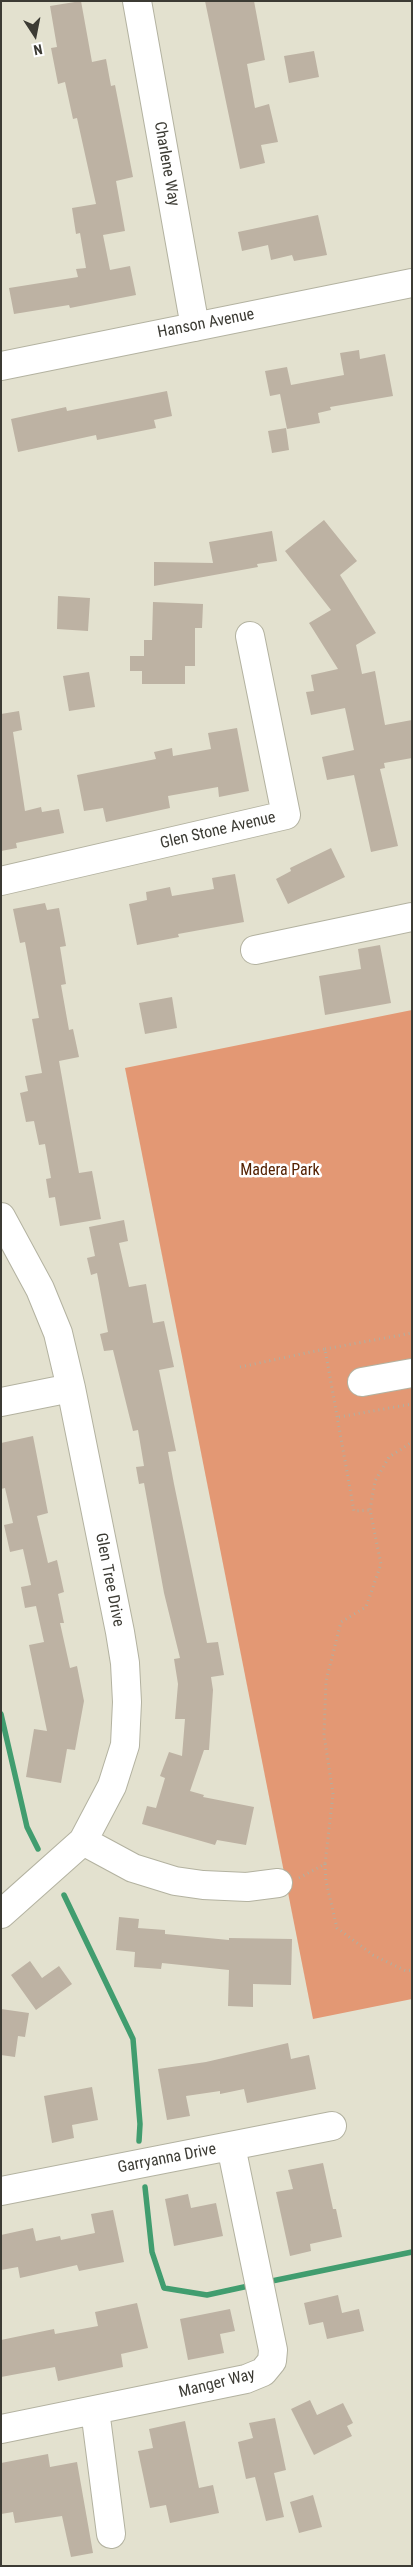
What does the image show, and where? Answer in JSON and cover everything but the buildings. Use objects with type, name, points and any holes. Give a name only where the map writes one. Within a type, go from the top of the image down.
[{"type":"street","name":"Charlene Way","points":[[137,1],[195,327]]},
{"type":"street","name":"Hanson Avenue","points":[[1,366],[412,283]]},
{"type":"street","name":"Glen Stone Avenue","points":[[1,881],[286,815],[250,636]]},
{"type":"street","points":[[255,950],[412,917]]},
{"type":"street","name":"Glen Tree Drive","points":[[1,1217],[40,1289],[58,1333],[71,1388],[125,1663],[128,1702],[125,1745],[112,1786],[82,1841],[1,1914]]},
{"type":"street","points":[[362,1382],[412,1373]]},
{"type":"street","points":[[1,1402],[71,1388]]},
{"type":"street","points":[[82,1841],[133,1868],[175,1881],[203,1885],[247,1886],[288,1881]]},
{"type":"street","name":"Garryanna Drive","points":[[1,2191],[332,2126]]},
{"type":"street","name":"Manger Way","points":[[94,2410],[246,2379],[263,2372],[272,2361],[273,2350],[263,2297],[231,2146]]},
{"type":"street","points":[[1,2430],[94,2410],[111,2534]]},
{"type":"path","points":[[240,1367],[412,1333]]},
{"type":"path","points":[[325,1349],[354,1511],[370,1510]]},
{"type":"path","points":[[338,1417],[412,1404]]},
{"type":"path","points":[[412,1442],[389,1457],[375,1482],[370,1510],[381,1564],[366,1607],[341,1622],[326,1681],[324,1735],[334,1794],[326,1864],[326,1881],[337,1928],[373,1955],[406,1971],[412,1970]]},
{"type":"path","points":[[288,1881],[326,1864]]},
{"type":"green space","name":"Madera Park","points":[[412,1010],[412,1999],[313,2019],[125,1068]]},
{"type":"waterway","points":[[1,1714],[27,1827],[38,1849]]},
{"type":"waterway","points":[[64,1895],[133,2039],[140,2124],[139,2141]]},
{"type":"waterway","points":[[145,2187],[152,2252],[164,2288],[207,2295],[253,2285]]},
{"type":"waterway","points":[[267,2282],[412,2252]]}]
